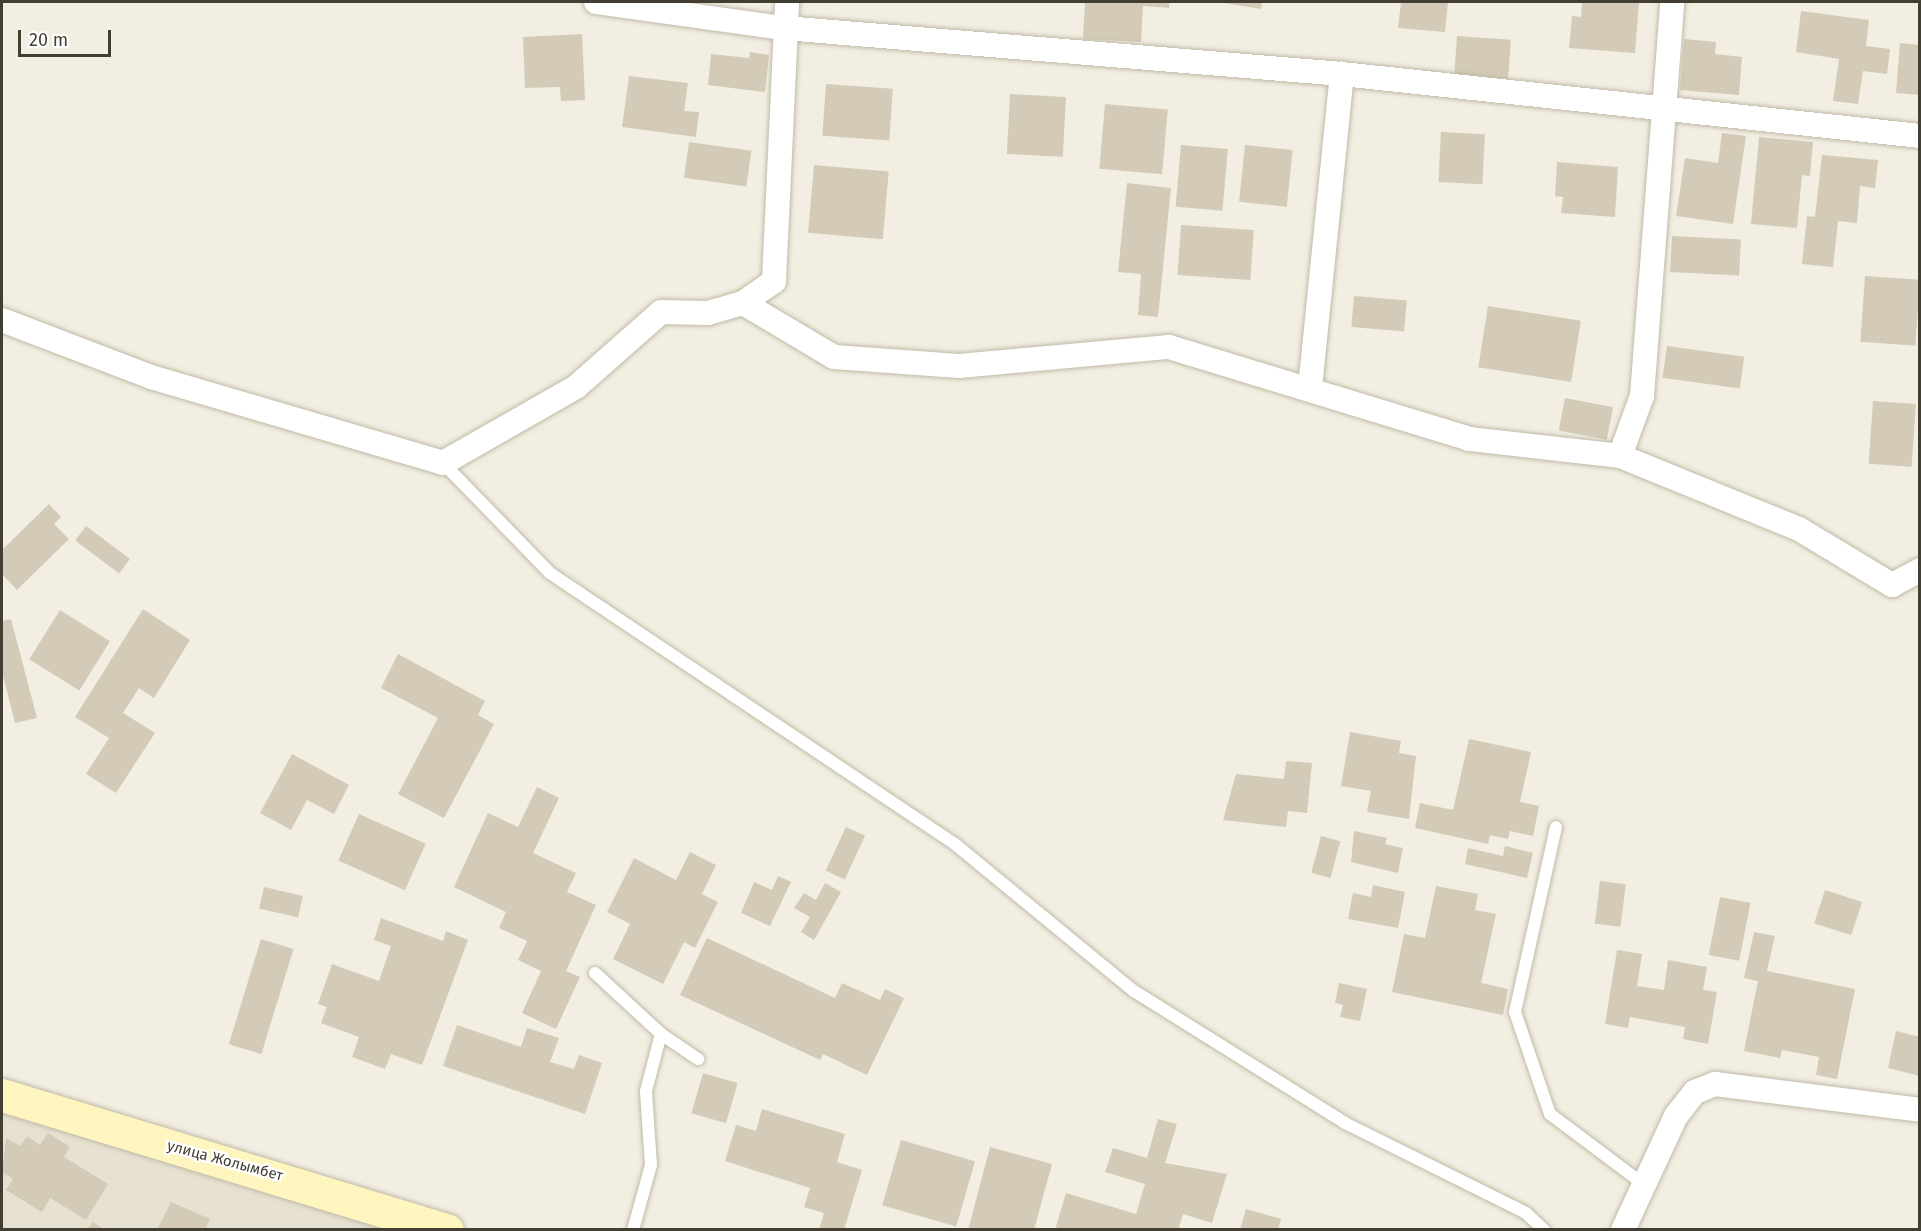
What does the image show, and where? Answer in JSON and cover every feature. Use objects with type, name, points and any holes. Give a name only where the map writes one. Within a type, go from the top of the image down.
[{"type":"street","points":[[596,2],[784,28],[1342,74],[1662,111],[1920,136]]},
{"type":"street","points":[[2,320],[151,377],[443,463],[576,387],[661,312],[708,313],[743,303],[774,281],[787,2]]},
{"type":"street","points":[[1620,456],[1642,396],[1672,2]]},
{"type":"street","points":[[1311,388],[1342,74]]},
{"type":"street","points":[[743,303],[834,357],[959,366],[1169,347],[1311,388],[1469,440],[1620,456],[1799,529],[1892,585],[1920,570]]},
{"type":"street","points":[[1623,1230],[1642,1183],[1676,1116],[1695,1092],[1716,1084],[1920,1110]]},
{"type":"street","name":"улица Жолымбет","points":[[2,1095],[447,1230]]},
{"type":"lane","points":[[443,463],[550,573],[956,844],[1134,992],[1345,1123],[1526,1213],[1544,1230]]},
{"type":"lane","points":[[1556,827],[1515,1012],[1550,1114],[1642,1183]]},
{"type":"lane","points":[[595,973],[661,1034],[698,1059]]},
{"type":"lane","points":[[633,1230],[651,1164],[646,1091],[661,1034]]},
{"type":"shaded area","points":[[2,1107],[383,1229],[2,1230]]},
{"type":"building","points":[[1085,2],[1169,2],[1169,8],[1143,6],[1141,42],[1083,39]]},
{"type":"building","points":[[1218,2],[1262,2],[1261,9]]},
{"type":"building","points":[[1401,2],[1448,2],[1445,32],[1398,28]]},
{"type":"building","points":[[1582,2],[1639,2],[1635,53],[1569,48],[1572,16],[1581,17]]},
{"type":"building","points":[[1801,11],[1869,20],[1866,46],[1890,49],[1887,74],[1863,71],[1858,104],[1833,101],[1839,59],[1796,52]]},
{"type":"building","points":[[582,34],[585,100],[561,101],[560,87],[525,88],[523,37]]},
{"type":"building","points":[[1457,36],[1511,40],[1508,79],[1454,75]]},
{"type":"building","points":[[1684,39],[1716,42],[1715,54],[1742,57],[1739,95],[1680,90]]},
{"type":"building","points":[[1900,43],[1920,45],[1920,95],[1896,93]]},
{"type":"building","points":[[750,52],[769,55],[765,92],[708,85],[711,54],[749,58]]},
{"type":"building","points":[[629,76],[688,83],[684,111],[699,112],[696,137],[622,127]]},
{"type":"building","points":[[826,84],[893,89],[889,141],[822,136]]},
{"type":"building","points":[[1010,94],[1066,97],[1063,157],[1007,154]]},
{"type":"building","points":[[1105,104],[1168,109],[1162,174],[1099,169]]},
{"type":"building","points":[[1441,132],[1485,134],[1482,184],[1438,182]]},
{"type":"building","points":[[1722,133],[1746,136],[1733,224],[1676,216],[1685,158],[1718,163]]},
{"type":"building","points":[[1759,137],[1813,142],[1810,176],[1802,175],[1797,228],[1751,224]]},
{"type":"building","points":[[689,142],[751,151],[746,186],[684,178]]},
{"type":"building","points":[[1181,145],[1228,149],[1222,211],[1176,207]]},
{"type":"building","points":[[1245,145],[1293,150],[1287,207],[1239,202]]},
{"type":"building","points":[[1822,155],[1878,160],[1875,188],[1860,186],[1857,223],[1838,221],[1833,267],[1802,264],[1807,216],[1815,217]]},
{"type":"building","points":[[1557,162],[1618,167],[1615,217],[1561,213],[1563,197],[1555,196]]},
{"type":"building","points":[[814,165],[889,172],[883,239],[808,233]]},
{"type":"building","points":[[1127,183],[1171,188],[1158,317],[1138,315],[1141,274],[1118,272]]},
{"type":"building","points":[[1181,225],[1254,230],[1250,280],[1178,275]]},
{"type":"building","points":[[1672,236],[1741,240],[1739,276],[1670,272]]},
{"type":"building","points":[[1865,276],[1920,280],[1915,346],[1860,342]]},
{"type":"building","points":[[1354,296],[1407,301],[1404,332],[1351,327]]},
{"type":"building","points":[[1488,306],[1581,321],[1571,382],[1478,367]]},
{"type":"building","points":[[1667,346],[1744,357],[1740,389],[1663,378]]},
{"type":"building","points":[[1565,398],[1613,407],[1607,440],[1559,430]]},
{"type":"building","points":[[1873,401],[1916,404],[1912,467],[1869,464]]},
{"type":"building","points":[[49,504],[61,517],[54,524],[69,539],[17,590],[2,574],[2,550]]},
{"type":"building","points":[[86,526],[130,559],[119,573],[75,540]]},
{"type":"building","points":[[143,609],[190,640],[154,698],[139,688],[123,713],[155,733],[116,793],[86,774],[109,738],[75,717]]},
{"type":"building","points":[[60,610],[110,641],[79,690],[29,659]]},
{"type":"building","points":[[11,619],[37,718],[15,723],[2,672],[2,621]]},
{"type":"building","points":[[398,654],[485,701],[478,715],[494,724],[444,818],[398,794],[438,718],[381,688]]},
{"type":"building","points":[[1350,732],[1401,741],[1399,753],[1416,756],[1409,819],[1367,812],[1371,791],[1341,786]]},
{"type":"building","points":[[1469,739],[1531,752],[1520,802],[1539,806],[1533,836],[1510,831],[1508,839],[1490,835],[1488,844],[1415,828],[1420,803],[1453,810]]},
{"type":"building","points":[[292,754],[349,785],[334,814],[307,800],[291,830],[260,813]]},
{"type":"building","points":[[1286,761],[1312,763],[1307,813],[1288,811],[1286,827],[1223,820],[1236,774],[1284,779]]},
{"type":"building","points":[[537,787],[559,798],[533,853],[576,873],[567,892],[596,905],[566,971],[580,977],[556,1029],[522,1013],[541,971],[518,960],[527,941],[499,928],[506,912],[454,887],[488,813],[518,827]]},
{"type":"building","points":[[359,814],[426,844],[405,890],[338,861]]},
{"type":"building","points":[[846,827],[865,836],[845,879],[826,871]]},
{"type":"building","points":[[1354,831],[1387,838],[1385,844],[1403,848],[1398,873],[1351,862]]},
{"type":"building","points":[[1321,836],[1340,841],[1330,878],[1311,873]]},
{"type":"building","points":[[1505,846],[1533,853],[1527,878],[1465,864],[1468,848],[1503,856]]},
{"type":"building","points":[[690,852],[716,865],[702,894],[718,902],[695,948],[684,942],[663,984],[613,959],[630,924],[607,912],[634,858],[676,880]]},
{"type":"building","points":[[778,876],[791,882],[770,926],[741,913],[754,882],[772,890]]},
{"type":"building","points":[[1600,881],[1626,884],[1621,927],[1595,924]]},
{"type":"building","points":[[825,883],[841,892],[814,940],[801,932],[810,917],[794,908],[804,893],[816,900]]},
{"type":"building","points":[[1373,885],[1405,892],[1398,928],[1348,919],[1353,893],[1371,897]]},
{"type":"building","points":[[1436,886],[1478,894],[1475,910],[1496,914],[1481,983],[1508,989],[1503,1015],[1392,992],[1404,934],[1425,938]]},
{"type":"building","points":[[264,887],[303,896],[298,917],[259,908]]},
{"type":"building","points":[[1825,890],[1862,902],[1851,935],[1814,923]]},
{"type":"building","points":[[1720,897],[1750,903],[1739,961],[1709,955]]},
{"type":"building","points":[[381,918],[443,941],[446,931],[468,940],[422,1065],[391,1054],[385,1069],[352,1057],[359,1037],[321,1023],[327,1007],[318,1004],[332,964],[379,981],[391,946],[374,940]]},
{"type":"building","points":[[1754,932],[1775,936],[1767,971],[1855,989],[1837,1079],[1816,1075],[1819,1057],[1782,1050],[1780,1058],[1744,1051],[1758,981],[1744,978]]},
{"type":"building","points":[[707,938],[835,998],[842,983],[880,1000],[885,989],[904,998],[867,1075],[823,1054],[820,1060],[680,995]]},
{"type":"building","points":[[261,939],[294,949],[261,1054],[229,1044]]},
{"type":"building","points":[[1617,950],[1642,954],[1637,986],[1664,990],[1668,960],[1707,967],[1703,990],[1717,992],[1708,1044],[1683,1039],[1685,1027],[1630,1017],[1628,1028],[1605,1024]]},
{"type":"building","points":[[1339,983],[1367,989],[1360,1021],[1340,1017],[1343,1005],[1335,1003]]},
{"type":"building","points":[[457,1025],[521,1047],[527,1028],[559,1038],[550,1062],[574,1069],[579,1055],[602,1063],[585,1114],[443,1066]]},
{"type":"building","points":[[1896,1031],[1920,1037],[1920,1076],[1888,1068]]},
{"type":"building","points":[[703,1073],[738,1083],[726,1123],[691,1113]]},
{"type":"building","points":[[762,1109],[845,1134],[837,1162],[862,1170],[844,1230],[819,1230],[824,1213],[804,1207],[810,1188],[725,1161],[736,1125],[756,1131]]},
{"type":"building","points":[[1158,1119],[1177,1124],[1165,1163],[1227,1174],[1212,1223],[1183,1214],[1178,1230],[1055,1230],[1066,1193],[1136,1214],[1145,1184],[1105,1172],[1113,1148],[1147,1158]]},
{"type":"building","points":[[48,1133],[70,1147],[64,1157],[108,1184],[86,1220],[50,1198],[42,1212],[6,1190],[13,1179],[2,1172],[6,1138],[20,1146],[27,1136],[40,1145]]},
{"type":"building","points":[[901,1140],[975,1161],[956,1227],[882,1205]]},
{"type":"building","points":[[990,1147],[1052,1164],[1034,1230],[968,1230]]},
{"type":"building","points":[[171,1202],[210,1219],[205,1230],[157,1230]]},
{"type":"building","points":[[1246,1209],[1281,1219],[1278,1230],[1240,1230]]},
{"type":"building","points":[[93,1222],[105,1230],[86,1230]]}]
